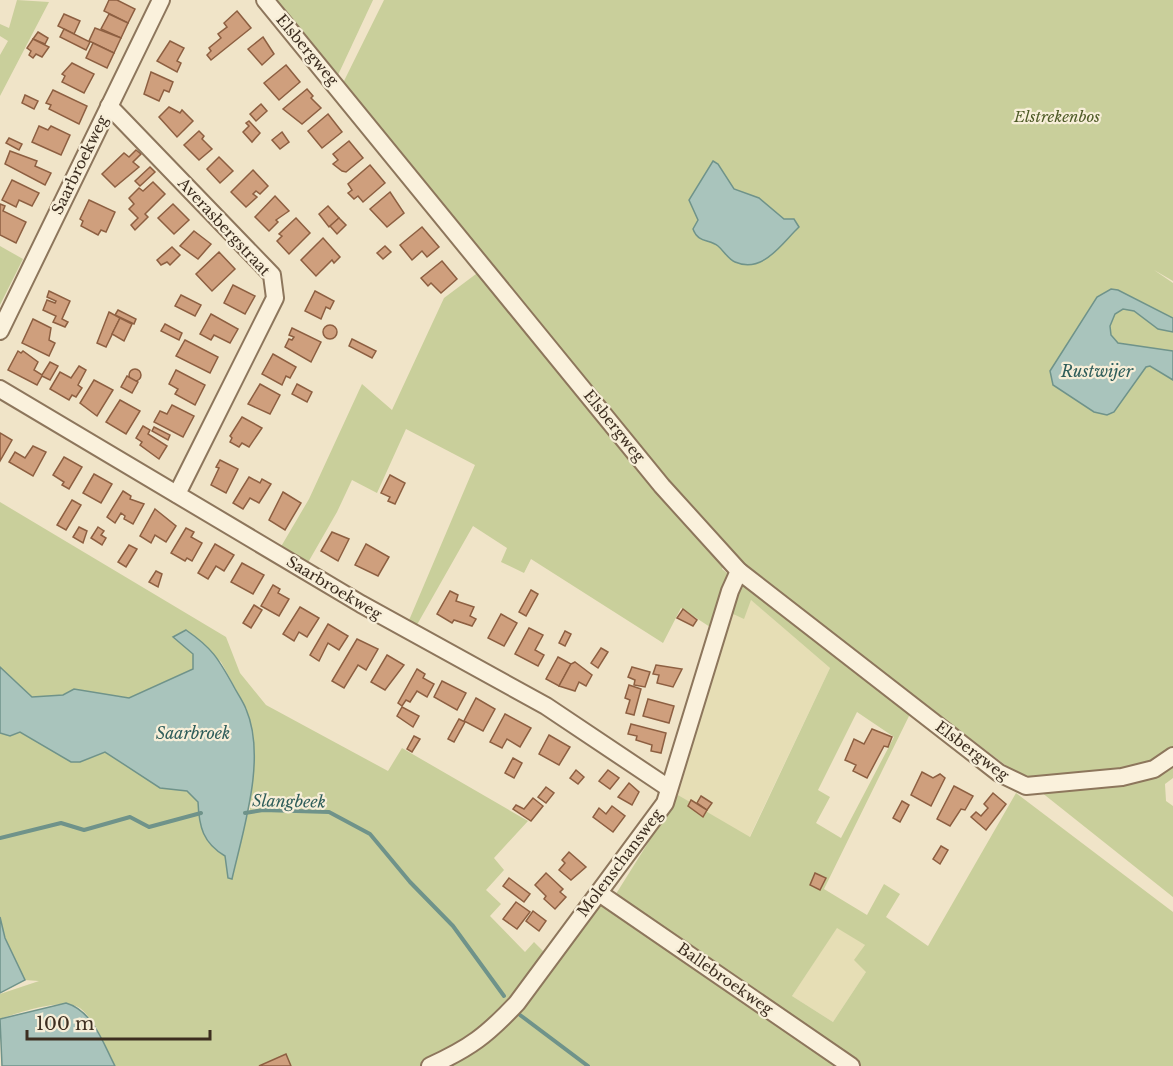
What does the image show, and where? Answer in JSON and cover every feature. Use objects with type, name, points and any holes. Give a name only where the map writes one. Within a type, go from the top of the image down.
[{"type":"street","name":"Saarbroekweg","points":[[0,331],[161,0]]},
{"type":"street","name":"Elsbergweg","points":[[265,0],[662,486],[739,571],[999,773],[1026,786],[1122,777],[1154,769],[1173,756]]},
{"type":"street","name":"Averasbergstraat","points":[[109,106],[272,275],[276,288],[275,298],[177,494]]},
{"type":"street","name":"Saarbroekweg","points":[[0,389],[361,604],[546,706],[668,787]]},
{"type":"street","name":"Molenschansweg","points":[[430,1066],[464,1050],[489,1033],[517,1003],[665,802],[730,591],[739,571]]},
{"type":"street","name":"Ballebroekweg","points":[[600,893],[851,1066]]},
{"type":"shaded area","points":[[750,599],[830,668],[749,838],[678,795],[731,613]]},
{"type":"shaded area","points":[[837,927],[865,945],[866,972],[833,1022],[792,996]]},
{"type":"green space","points":[[17,0],[49,2],[0,96],[0,55],[8,41],[0,36],[0,24],[9,28]]},
{"type":"green space","points":[[272,0],[373,0],[338,75]]},
{"type":"green space","name":"Elstrekenbos","points":[[384,0],[1173,0],[1173,281],[1154,270],[1173,283],[1173,318],[1118,290],[1097,297],[1050,371],[1053,385],[1150,366],[1173,380],[1173,778],[1165,784],[1166,801],[1173,806],[1173,897],[1041,792],[1029,778],[1017,774],[729,554],[722,569],[728,574],[710,627],[681,608],[663,643],[531,559],[524,573],[501,562],[507,548],[473,526],[414,630],[407,625],[475,465],[406,429],[377,493],[352,480],[337,512],[306,566],[279,550],[309,499],[362,384],[392,410],[444,298],[480,271],[488,259],[343,83]]},
{"type":"green space","points":[[0,246],[23,259],[0,305]]},
{"type":"green space","points":[[1123,309],[1134,311],[1158,329],[1173,332],[1173,351],[1118,343],[1111,335],[1110,326],[1115,314]]},
{"type":"green space","points":[[0,502],[226,637],[240,673],[266,705],[388,771],[402,748],[528,821],[494,858],[504,870],[486,890],[501,904],[490,916],[525,952],[534,942],[544,952],[505,1007],[464,1044],[420,1066],[115,1066],[89,1017],[78,1007],[50,1005],[0,1019],[0,994],[39,981],[25,980],[5,938],[0,917],[0,733],[10,736],[19,731],[71,762],[80,762],[105,752],[160,788],[187,791],[198,802],[204,834],[212,846],[225,856],[228,877],[232,879],[243,825],[250,810],[247,710],[221,662],[186,631],[174,637],[193,654],[193,669],[129,698],[74,689],[63,695],[32,697],[0,667]]},
{"type":"green space","points":[[743,586],[752,588],[910,714],[824,889],[867,915],[884,884],[900,894],[886,917],[928,946],[1016,793],[1173,912],[1173,1066],[443,1066],[460,1057],[600,903],[609,905],[678,795],[750,837],[830,668],[751,600],[744,619],[731,613],[736,591]],"holes":[[[857,712],[894,737],[841,838],[816,823],[830,797],[818,790]],[[837,928],[865,945],[854,960],[866,972],[833,1022],[792,996]]]},
{"type":"water","points":[[713,161],[718,164],[734,189],[759,198],[784,219],[794,219],[799,227],[763,261],[745,265],[735,262],[718,246],[698,237],[693,229],[698,220],[689,200]]},
{"type":"water","name":"Rustwijer","points":[[1111,289],[1118,290],[1173,318],[1173,332],[1158,329],[1134,311],[1123,309],[1115,314],[1110,326],[1111,335],[1118,343],[1173,351],[1173,380],[1150,366],[1146,367],[1114,412],[1107,415],[1094,412],[1053,385],[1050,371],[1097,297]]},
{"type":"water","name":"Saarbroek","points":[[186,630],[202,642],[218,660],[246,709],[252,728],[254,771],[251,794],[232,879],[228,878],[225,856],[212,846],[204,834],[198,802],[187,791],[160,788],[105,752],[80,762],[71,762],[20,732],[10,736],[0,733],[0,667],[32,697],[63,695],[74,689],[129,698],[193,669],[193,654],[173,637]]},
{"type":"water","points":[[0,917],[5,938],[25,980],[0,993]]},
{"type":"water","points":[[66,1003],[75,1007],[90,1020],[115,1066],[2,1066],[0,1019]]},
{"type":"building","points":[[109,0],[117,0],[135,9],[128,23],[104,11]]},
{"type":"building","points":[[237,11],[251,28],[211,60],[207,55],[211,51],[209,48],[221,38],[218,34],[227,27],[224,23]]},
{"type":"building","points":[[64,14],[80,21],[74,34],[58,26]]},
{"type":"building","points":[[109,14],[128,23],[121,38],[101,29]]},
{"type":"building","points":[[95,28],[121,38],[114,53],[89,41]]},
{"type":"building","points":[[64,29],[90,42],[86,50],[60,37]]},
{"type":"building","points":[[38,32],[48,38],[45,44],[33,39]]},
{"type":"building","points":[[263,37],[274,54],[262,65],[248,49]]},
{"type":"building","points":[[33,39],[49,47],[42,57],[36,54],[33,58],[29,55],[31,51],[27,48]]},
{"type":"building","points":[[170,41],[184,48],[177,61],[181,63],[177,72],[157,61]]},
{"type":"building","points":[[93,43],[114,53],[107,68],[86,58]]},
{"type":"building","points":[[72,63],[94,74],[84,93],[62,82],[65,76],[62,74]]},
{"type":"building","points":[[286,65],[300,82],[279,100],[264,83]]},
{"type":"building","points":[[151,72],[173,82],[169,92],[164,90],[159,101],[144,94]]},
{"type":"building","points":[[307,89],[313,96],[311,98],[321,108],[302,124],[283,109]]},
{"type":"building","points":[[53,90],[87,106],[79,124],[49,109],[51,105],[46,103]]},
{"type":"building","points":[[25,95],[38,101],[34,109],[22,103]]},
{"type":"building","points":[[261,104],[267,111],[256,121],[250,114]]},
{"type":"building","points":[[169,107],[180,113],[182,110],[193,121],[177,137],[159,117]]},
{"type":"building","points":[[328,114],[342,132],[322,148],[308,131]]},
{"type":"building","points":[[249,121],[260,133],[252,142],[243,132],[249,126],[246,123]]},
{"type":"building","points":[[39,126],[48,130],[51,126],[70,135],[61,155],[32,142]]},
{"type":"building","points":[[199,131],[204,136],[202,139],[212,149],[199,160],[184,145]]},
{"type":"building","points":[[282,132],[289,142],[280,149],[272,140]]},
{"type":"building","points":[[9,138],[22,144],[19,150],[6,143]]},
{"type":"building","points":[[349,141],[363,158],[346,172],[333,164],[338,160],[333,154]]},
{"type":"building","points":[[136,150],[141,154],[133,162],[139,167],[115,187],[102,174],[124,153],[129,157]]},
{"type":"building","points":[[10,151],[37,161],[35,166],[51,173],[45,185],[5,164]]},
{"type":"building","points":[[219,157],[233,171],[220,183],[207,169]]},
{"type":"building","points":[[370,165],[385,183],[363,202],[358,196],[354,199],[348,193],[352,190],[348,184]]},
{"type":"building","points":[[150,167],[155,172],[140,186],[135,181]]},
{"type":"building","points":[[253,170],[268,186],[260,194],[256,191],[253,194],[257,197],[246,207],[231,192]]},
{"type":"building","points":[[12,180],[39,193],[32,206],[19,200],[16,207],[2,200]]},
{"type":"building","points":[[153,182],[165,194],[145,214],[148,217],[135,230],[131,225],[138,218],[129,209],[134,204],[129,198],[139,188],[143,191]]},
{"type":"building","points":[[390,192],[404,213],[387,227],[370,209]]},
{"type":"building","points":[[275,196],[289,211],[276,220],[278,222],[269,231],[255,217]]},
{"type":"building","points":[[89,200],[115,212],[106,232],[101,230],[98,235],[81,226],[83,221],[80,219]]},
{"type":"building","points":[[0,204],[5,206],[3,211],[26,222],[16,243],[0,235]]},
{"type":"building","points":[[173,204],[189,220],[174,234],[158,218]]},
{"type":"building","points":[[328,206],[339,218],[329,227],[319,214]]},
{"type":"building","points":[[296,218],[310,233],[289,254],[277,241],[282,236],[279,234]]},
{"type":"building","points":[[339,218],[346,225],[337,234],[330,226]]},
{"type":"building","points":[[422,227],[439,247],[427,257],[422,251],[412,260],[400,245]]},
{"type":"building","points":[[194,231],[211,244],[198,259],[180,246]]},
{"type":"building","points":[[323,238],[340,257],[334,263],[332,260],[316,276],[301,260]]},
{"type":"building","points":[[385,246],[391,252],[383,259],[377,253]]},
{"type":"building","points":[[172,247],[180,255],[170,265],[167,262],[161,265],[157,260]]},
{"type":"building","points":[[219,252],[235,269],[212,291],[196,274]]},
{"type":"building","points":[[442,261],[457,279],[441,293],[431,283],[428,286],[421,278]]},
{"type":"building","points":[[233,285],[255,296],[245,314],[224,303]]},
{"type":"building","points":[[49,291],[70,301],[62,319],[68,322],[65,327],[53,322],[56,316],[43,310],[47,300],[55,303],[56,301],[47,297]]},
{"type":"building","points":[[315,291],[334,301],[330,309],[326,307],[321,319],[305,311]]},
{"type":"building","points":[[181,295],[201,305],[195,316],[175,306]]},
{"type":"building","points":[[118,310],[136,319],[134,324],[115,315]]},
{"type":"building","points":[[109,312],[120,318],[106,347],[97,343]]},
{"type":"building","points":[[211,314],[238,329],[230,343],[214,335],[211,340],[200,334]]},
{"type":"building","points":[[120,318],[132,324],[124,341],[112,334]]},
{"type":"building","points":[[33,319],[51,328],[49,340],[55,343],[49,356],[22,343]]},
{"type":"building","points":[[165,324],[182,333],[179,340],[161,331]]},
{"type":"building","points":[[327,325],[333,325],[337,332],[333,339],[327,339],[323,335],[323,329]]},
{"type":"building","points":[[292,328],[321,342],[311,362],[285,347],[289,339],[292,340],[294,337],[289,335]]},
{"type":"building","points":[[352,339],[376,351],[372,358],[349,346]]},
{"type":"building","points":[[185,340],[218,357],[210,373],[176,356]]},
{"type":"building","points":[[18,351],[21,353],[23,351],[38,362],[34,370],[42,375],[50,362],[58,366],[50,380],[42,376],[37,385],[8,370]]},
{"type":"building","points":[[273,354],[296,367],[290,378],[286,376],[282,385],[262,374]]},
{"type":"building","points":[[79,366],[86,370],[78,385],[82,388],[76,397],[72,395],[69,400],[50,389],[60,372],[71,378]]},
{"type":"building","points":[[135,369],[141,375],[135,381],[129,375]]},
{"type":"building","points":[[176,370],[205,385],[195,405],[175,394],[178,389],[169,384]]},
{"type":"building","points":[[127,376],[138,382],[132,393],[121,387]]},
{"type":"building","points":[[94,380],[113,390],[97,416],[80,403]]},
{"type":"building","points":[[260,384],[280,395],[270,414],[248,404]]},
{"type":"building","points":[[297,384],[312,392],[307,402],[292,394]]},
{"type":"building","points":[[120,400],[140,411],[126,434],[106,422]]},
{"type":"building","points":[[172,405],[194,416],[183,437],[154,422],[160,411],[167,414]]},
{"type":"building","points":[[242,417],[262,428],[249,447],[242,443],[239,447],[230,442],[232,438],[230,436]]},
{"type":"building","points":[[143,426],[150,430],[148,434],[167,446],[159,459],[140,445],[142,442],[136,438]]},
{"type":"building","points":[[154,427],[170,435],[168,440],[152,431]]},
{"type":"building","points":[[0,433],[12,440],[0,461]]},
{"type":"building","points":[[33,446],[46,452],[33,476],[9,462],[15,452],[25,458]]},
{"type":"building","points":[[64,457],[82,467],[69,489],[62,485],[64,482],[53,475]]},
{"type":"building","points":[[220,460],[238,469],[226,493],[211,485]]},
{"type":"building","points":[[94,474],[112,484],[101,503],[83,493]]},
{"type":"building","points":[[390,475],[405,483],[395,504],[388,501],[390,497],[381,493]]},
{"type":"building","points":[[249,477],[260,483],[262,479],[271,484],[259,503],[250,498],[243,509],[233,503]]},
{"type":"building","points":[[123,491],[131,496],[130,499],[144,504],[133,524],[124,519],[125,516],[121,513],[115,523],[107,517]]},
{"type":"building","points":[[283,492],[301,503],[285,530],[269,520]]},
{"type":"building","points":[[72,500],[81,505],[66,530],[57,525]]},
{"type":"building","points":[[155,509],[176,526],[166,542],[155,535],[151,543],[140,536]]},
{"type":"building","points":[[79,527],[87,531],[83,543],[73,537]]},
{"type":"building","points":[[98,527],[104,531],[101,535],[106,538],[102,545],[91,538]]},
{"type":"building","points":[[186,528],[194,532],[191,537],[202,543],[192,561],[187,558],[185,561],[171,553]]},
{"type":"building","points":[[332,532],[349,539],[338,561],[321,551]]},
{"type":"building","points":[[215,544],[234,555],[224,571],[216,566],[208,579],[198,573]]},
{"type":"building","points":[[366,544],[389,557],[378,576],[355,565]]},
{"type":"building","points":[[129,545],[137,549],[126,567],[118,562]]},
{"type":"building","points":[[242,563],[264,575],[253,594],[231,582]]},
{"type":"building","points":[[156,571],[162,574],[158,587],[149,582]]},
{"type":"building","points":[[273,585],[280,589],[278,593],[289,599],[279,616],[261,606]]},
{"type":"building","points":[[531,590],[538,594],[526,616],[519,612]]},
{"type":"building","points":[[450,591],[458,595],[456,601],[474,607],[470,616],[476,619],[472,626],[454,620],[452,623],[437,614]]},
{"type":"building","points":[[254,605],[262,610],[251,628],[243,623]]},
{"type":"building","points":[[300,607],[319,618],[307,637],[299,632],[294,641],[283,634]]},
{"type":"building","points":[[683,609],[697,620],[693,626],[677,618]]},
{"type":"building","points":[[501,614],[517,623],[504,646],[488,638]]},
{"type":"building","points":[[328,624],[348,636],[339,650],[328,643],[319,661],[310,655]]},
{"type":"building","points":[[529,628],[543,635],[535,650],[544,655],[538,666],[515,654]]},
{"type":"building","points":[[565,631],[571,634],[565,646],[559,643]]},
{"type":"building","points":[[357,639],[378,649],[366,670],[358,665],[344,688],[332,681]]},
{"type":"building","points":[[601,648],[608,652],[598,668],[591,663]]},
{"type":"building","points":[[387,655],[404,665],[385,690],[371,682]]},
{"type":"building","points":[[558,657],[571,664],[559,686],[546,679]]},
{"type":"building","points":[[575,662],[592,675],[586,686],[579,682],[575,691],[559,686],[571,664]]},
{"type":"building","points":[[656,665],[682,669],[673,687],[657,683],[659,675],[653,674]]},
{"type":"building","points":[[632,667],[650,672],[645,687],[634,685],[635,680],[628,677]]},
{"type":"building","points":[[417,669],[425,674],[423,678],[434,684],[427,697],[417,691],[410,702],[406,700],[402,706],[398,703]]},
{"type":"building","points":[[442,681],[466,693],[457,710],[434,697]]},
{"type":"building","points":[[629,685],[641,689],[634,715],[626,713],[630,700],[625,698]]},
{"type":"building","points":[[476,698],[495,709],[483,731],[464,721]]},
{"type":"building","points":[[648,699],[674,706],[669,723],[643,716]]},
{"type":"building","points":[[402,707],[419,716],[413,727],[397,716]]},
{"type":"building","points":[[505,714],[531,728],[520,747],[507,739],[502,748],[490,742]]},
{"type":"building","points":[[459,719],[465,722],[454,742],[448,739]]},
{"type":"building","points":[[631,724],[666,733],[661,753],[651,751],[652,745],[636,740],[637,736],[628,734]]},
{"type":"building","points":[[872,729],[892,737],[888,747],[884,746],[867,778],[853,771],[856,765],[845,760],[854,739],[864,744]]},
{"type":"building","points":[[549,735],[570,747],[559,765],[539,754]]},
{"type":"building","points":[[414,736],[420,739],[412,752],[407,749]]},
{"type":"building","points":[[513,758],[522,763],[514,778],[505,773]]},
{"type":"building","points":[[576,770],[584,777],[578,784],[570,778]]},
{"type":"building","points":[[608,770],[619,778],[610,789],[599,781]]},
{"type":"building","points":[[922,772],[933,778],[940,774],[945,778],[931,806],[911,795]]},
{"type":"building","points":[[629,783],[639,792],[632,805],[618,797]]},
{"type":"building","points":[[954,786],[973,796],[965,810],[961,809],[950,826],[937,819]]},
{"type":"building","points":[[546,787],[554,793],[546,803],[538,797]]},
{"type":"building","points":[[993,793],[1006,804],[986,830],[971,817],[976,812],[981,816],[988,808],[984,804]]},
{"type":"building","points":[[701,796],[712,803],[707,810],[697,803]]},
{"type":"building","points":[[533,798],[543,806],[531,821],[513,809],[516,805],[524,809]]},
{"type":"building","points":[[691,800],[707,810],[703,817],[688,806]]},
{"type":"building","points":[[902,801],[909,805],[900,822],[893,818]]},
{"type":"building","points":[[612,806],[625,816],[613,832],[593,817],[599,808],[606,814]]},
{"type":"building","points":[[941,846],[948,850],[940,864],[933,859]]},
{"type":"building","points":[[569,852],[586,867],[571,880],[559,870],[565,863],[562,860]]},
{"type":"building","points":[[546,873],[563,889],[560,892],[566,897],[555,909],[544,899],[546,896],[535,885]]},
{"type":"building","points":[[815,873],[826,878],[820,890],[810,885]]},
{"type":"building","points":[[509,878],[530,894],[524,902],[503,886]]},
{"type":"building","points":[[516,902],[530,912],[517,929],[503,919]]},
{"type":"building","points":[[533,911],[546,921],[539,931],[526,921]]},
{"type":"building","points":[[286,1054],[291,1066],[259,1066]]},
{"type":"waterway","name":"Slangbeek","points":[[245,813],[263,810],[329,812],[370,834],[410,882],[453,926],[504,996]]},
{"type":"waterway","name":"Slangbeek","points":[[0,838],[61,823],[84,830],[130,817],[149,827],[201,813]]},
{"type":"waterway","name":"Slangbeek","points":[[520,1015],[588,1066]]}]
